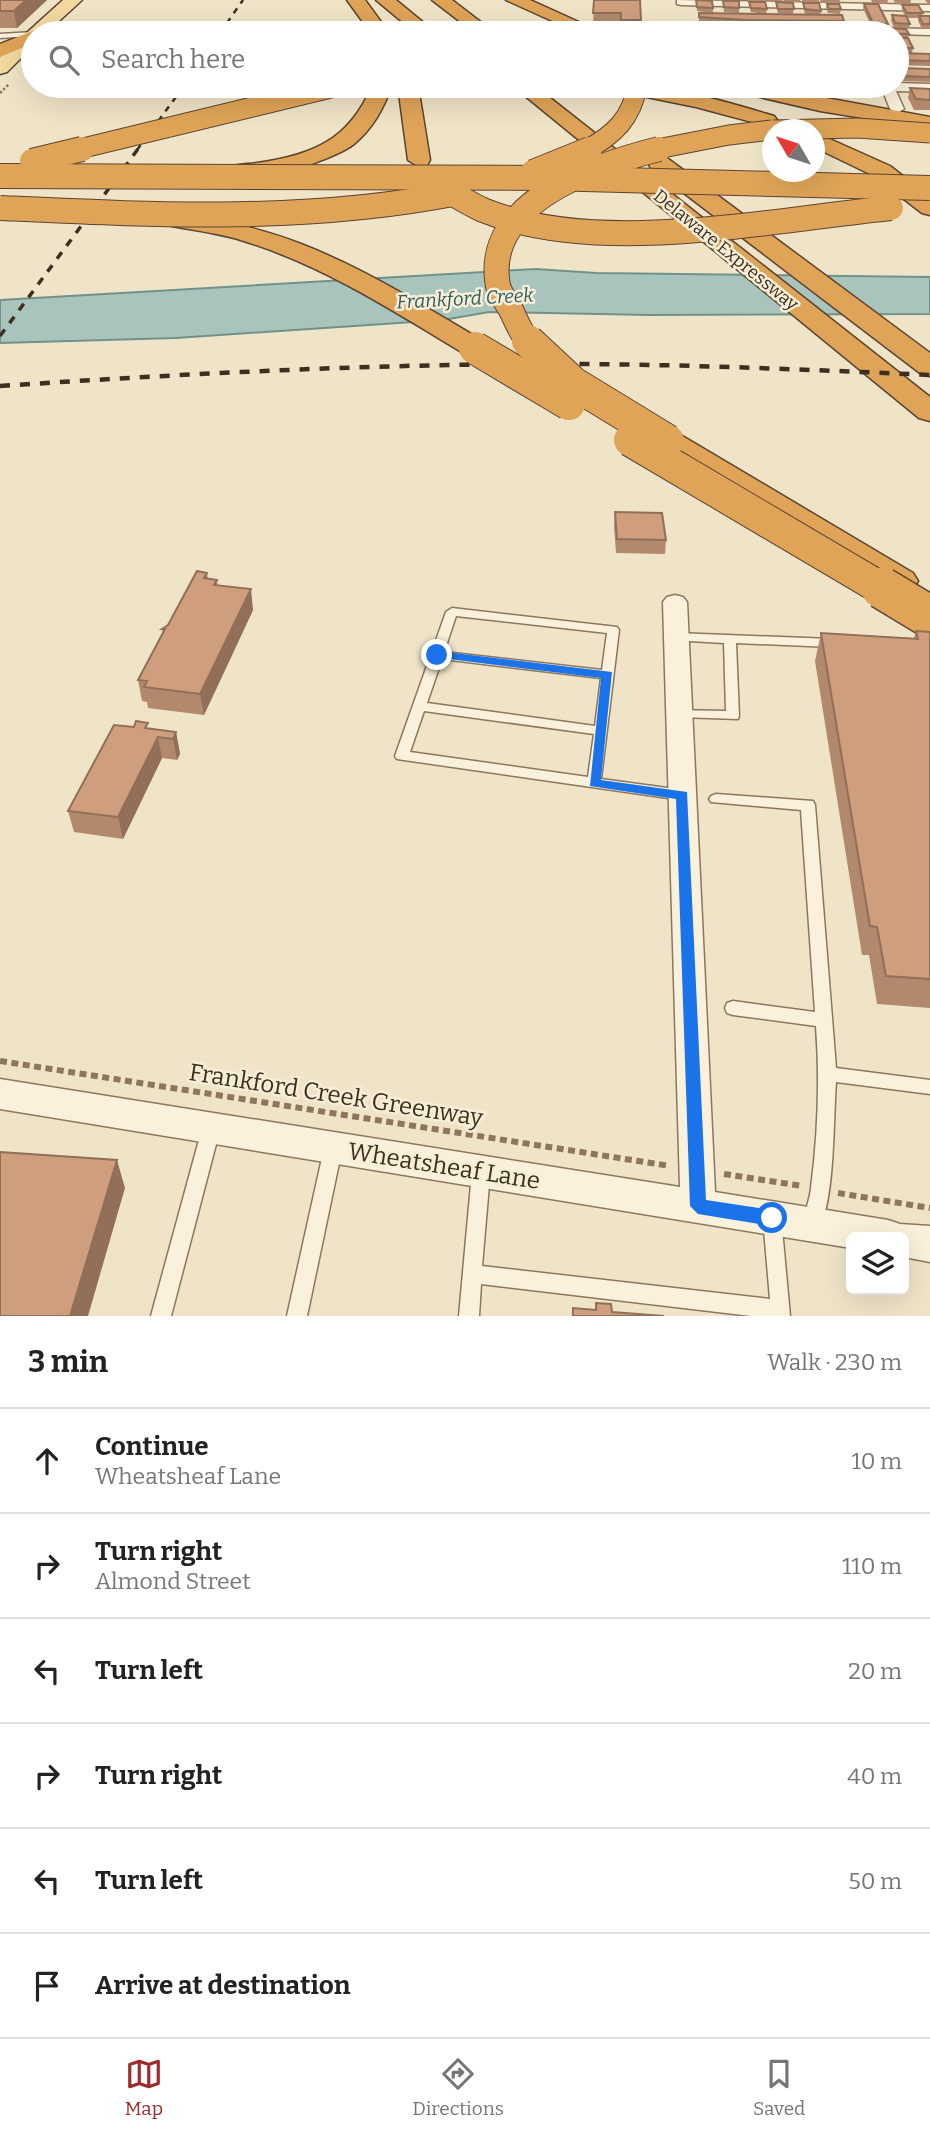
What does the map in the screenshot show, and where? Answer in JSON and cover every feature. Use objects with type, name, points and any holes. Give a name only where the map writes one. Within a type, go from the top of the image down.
[{"type":"highway","points":[[385,0],[412,21]]},
{"type":"highway","points":[[414,0],[441,21]]},
{"type":"highway","points":[[441,0],[470,21]]},
{"type":"highway","points":[[515,0],[559,21]]},
{"type":"highway","points":[[360,6],[371,21]]},
{"type":"highway","points":[[534,9],[564,21]]},
{"type":"highway","points":[[0,51],[21,41]]},
{"type":"highway","points":[[0,167],[289,98]]},
{"type":"highway","points":[[210,176],[289,164],[335,148],[363,128],[377,98]]},
{"type":"highway","points":[[410,98],[419,160],[435,183],[472,205],[528,222],[575,230],[651,232],[930,207]]},
{"type":"highway","points":[[514,98],[746,267]]},
{"type":"highway","name":"Delaware Expressway","points":[[538,98],[930,412]]},
{"type":"highway","name":"Delaware Expressway","points":[[572,98],[930,367]]},
{"type":"highway","points":[[0,208],[127,213],[325,214],[399,205],[474,189],[558,162],[604,139],[628,118],[637,98]]},
{"type":"highway","points":[[683,98],[762,120]]},
{"type":"highway","points":[[789,98],[930,124]]},
{"type":"highway","points":[[825,129],[858,128],[930,133]]},
{"type":"highway","points":[[762,131],[701,138],[651,148],[600,164],[558,184],[530,205],[509,228],[496,266],[500,294],[527,341],[561,374],[612,408],[930,599]]},
{"type":"highway","points":[[825,143],[882,171],[930,207]]},
{"type":"highway","points":[[0,176],[560,178],[930,188]]},
{"type":"highway","points":[[127,213],[230,229],[267,238],[318,257],[930,617]]},
{"type":"main road","points":[[50,21],[73,0]]},
{"type":"main road","points":[[0,68],[21,48]]},
{"type":"street","points":[[683,21],[681,1],[851,3],[930,8]]},
{"type":"street","points":[[851,3],[858,21]]},
{"type":"street","points":[[909,32],[930,32]]},
{"type":"street","points":[[909,87],[930,88]]},
{"type":"street","points":[[892,98],[897,109]]},
{"type":"street","points":[[674,602],[698,1206]]},
{"type":"street","name":"Wheatsheaf Lane","points":[[0,1094],[857,1232]]},
{"type":"street","points":[[909,1241],[930,1244]]},
{"type":"lane","points":[[0,36],[21,35]]},
{"type":"lane","points":[[594,783],[613,630],[452,612],[402,757],[682,795]]},
{"type":"lane","points":[[676,637],[842,644]]},
{"type":"lane","points":[[679,713],[733,716],[730,639]]},
{"type":"lane","points":[[437,655],[608,675]]},
{"type":"lane","points":[[419,706],[601,731]]},
{"type":"lane","points":[[716,799],[808,805],[828,1074],[820,1189],[813,1225]]},
{"type":"lane","points":[[733,1008],[824,1020]]},
{"type":"lane","points":[[828,1074],[930,1087]]},
{"type":"lane","points":[[161,1316],[211,1129]]},
{"type":"lane","points":[[297,1316],[333,1148]]},
{"type":"lane","points":[[469,1316],[481,1172]]},
{"type":"lane","points":[[473,1274],[780,1313],[772,1218]]},
{"type":"path","name":"Frankford Creek Greenway","points":[[0,1062],[666,1165]]},
{"type":"path","points":[[715,1173],[800,1185]]},
{"type":"path","points":[[880,1201],[930,1209]]},
{"type":"water","name":"Frankford Creek","points":[[536,269],[596,273],[930,277],[930,314],[650,315],[489,312],[443,320],[176,338],[0,343],[0,300]]},
{"type":"building","points":[[0,0],[26,0],[14,11],[0,11]]},
{"type":"building","points":[[594,0],[640,0],[641,20],[621,20],[621,13],[593,13]]},
{"type":"building","points":[[696,0],[712,1],[713,8],[697,7]]},
{"type":"building","points":[[723,1],[739,1],[739,8],[724,7]]},
{"type":"building","points":[[749,2],[765,2],[767,9],[751,8]]},
{"type":"building","points":[[776,2],[793,3],[794,9],[778,9]]},
{"type":"building","points":[[803,3],[819,3],[821,11],[805,9]]},
{"type":"building","points":[[827,4],[839,4],[841,9],[829,9]]},
{"type":"building","points":[[864,4],[878,4],[886,21],[872,21]]},
{"type":"building","points":[[902,5],[918,5],[923,13],[907,13]]},
{"type":"building","points":[[699,13],[842,15],[844,21],[745,20],[699,17]]},
{"type":"building","points":[[892,15],[906,16],[908,21],[894,21]]},
{"type":"building","points":[[919,16],[930,16],[930,24],[923,24]]},
{"type":"building","points":[[909,53],[930,54],[930,61],[909,60]]},
{"type":"building","points":[[909,68],[930,69],[930,77],[909,76]]},
{"type":"building","points":[[910,88],[930,89],[930,100],[916,99]]},
{"type":"building","points":[[615,512],[662,513],[666,540],[617,539]]},
{"type":"building","points":[[197,571],[207,573],[204,578],[217,580],[214,585],[251,589],[200,694],[144,687],[147,681],[138,680],[165,629],[162,629],[168,625]]},
{"type":"building","points":[[916,631],[930,632],[930,979],[886,976],[877,927],[870,926],[821,633],[918,639]]},
{"type":"building","points":[[136,721],[148,723],[145,728],[176,732],[173,739],[158,737],[118,817],[68,811],[114,725],[134,727]]},
{"type":"building","points":[[0,1152],[117,1160],[70,1316],[0,1316]]},
{"type":"building","points":[[596,1303],[611,1304],[612,1312],[664,1316],[573,1316],[573,1308],[596,1310]]},
{"type":"railway","points":[[228,21],[243,0]]},
{"type":"railway","points":[[137,150],[175,98]]},
{"type":"railway","points":[[0,336],[138,149]]},
{"type":"railway","points":[[0,386],[293,370],[513,364],[672,365],[930,375]]},
{"type":"route","points":[[437,655],[608,675],[594,783],[682,795],[698,1206],[772,1218]]}]
